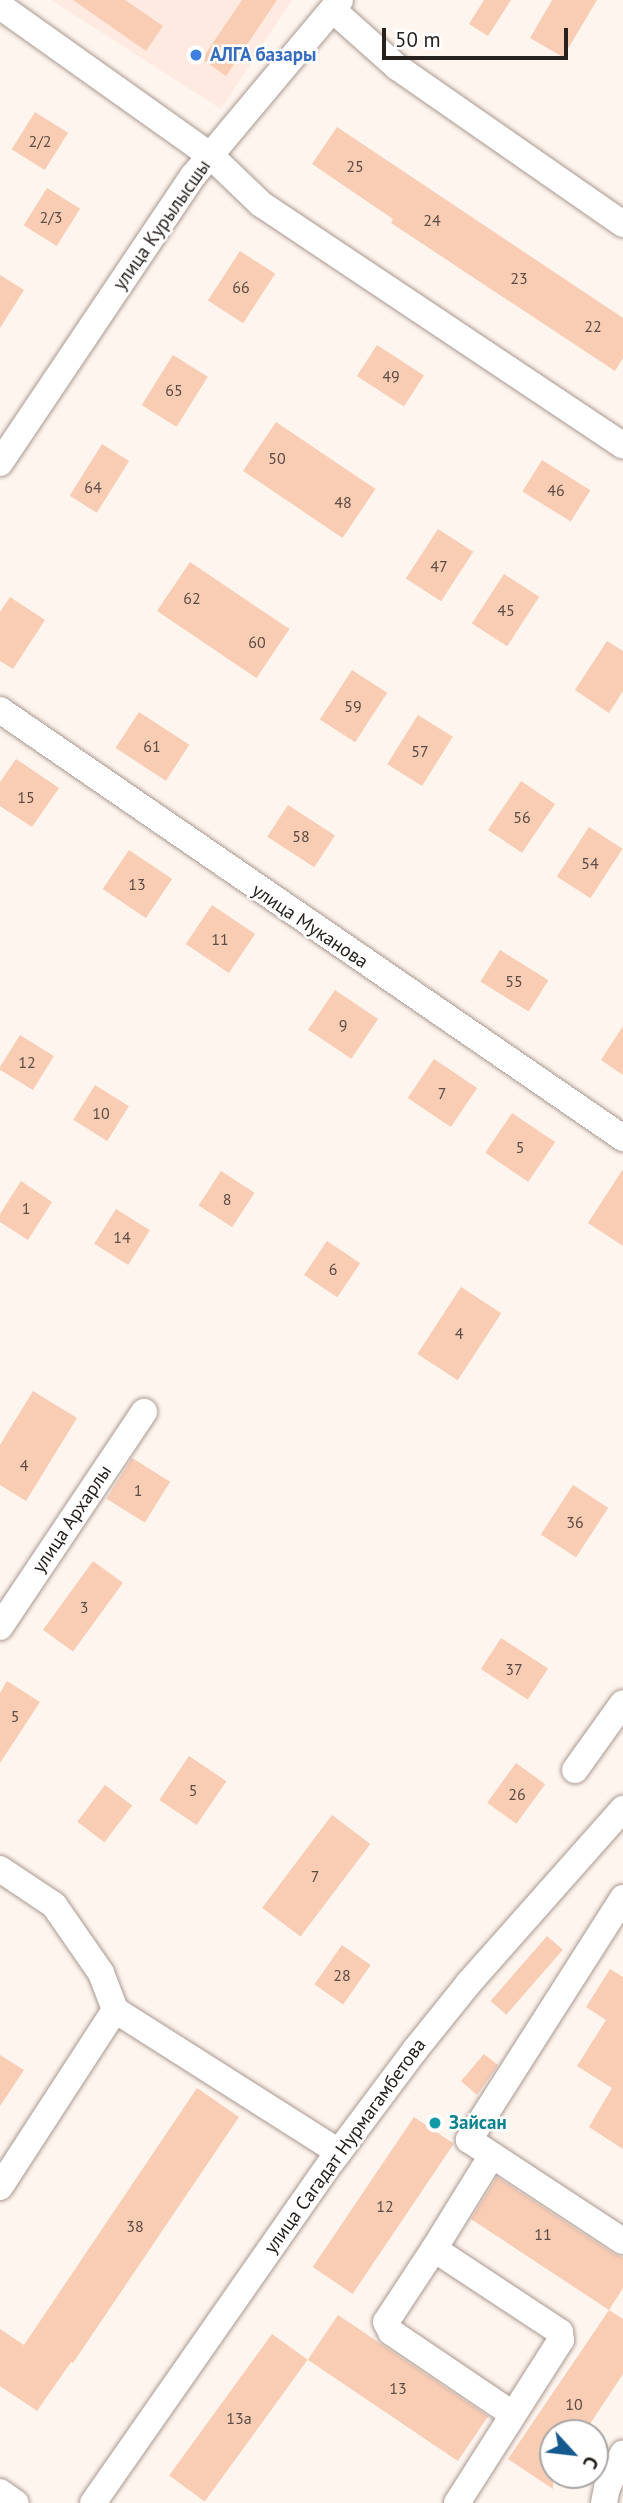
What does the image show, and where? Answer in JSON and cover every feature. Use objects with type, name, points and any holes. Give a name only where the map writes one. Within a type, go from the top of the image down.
[{"type":"street","name":"улица Курылысшы","points":[[0,463],[193,176],[337,5]]},
{"type":"street","points":[[337,5],[397,67],[623,225]]},
{"type":"street","points":[[0,6],[211,156],[261,204],[623,445]]},
{"type":"street","name":"улица Муканова","points":[[0,710],[623,1138]]},
{"type":"street","name":"улица Архарлы","points":[[0,1627],[144,1412]]},
{"type":"street","points":[[575,1770],[623,1703]]},
{"type":"street","name":"улица Сагадат Нурмагамбетова","points":[[93,2503],[339,2152],[468,1984],[623,1810]]},
{"type":"street","points":[[0,1869],[54,1905],[101,1973],[115,2010],[339,2152]]},
{"type":"street","points":[[623,1898],[469,2140],[623,2241]]},
{"type":"street","points":[[5,2169],[115,2010]]},
{"type":"street","points":[[492,2155],[386,2322],[391,2332],[512,2414]]},
{"type":"street","points":[[434,2249],[561,2332],[561,2340],[457,2503]]},
{"type":"street","points":[[604,2503],[607,2488],[623,2453]]},
{"type":"street","points":[[0,2492],[16,2503]]},
{"type":"shaded area","name":"АЛГА базары","points":[[51,0],[292,0],[221,109]]},
{"type":"building","points":[[73,0],[125,0],[163,26],[146,51]]},
{"type":"building","points":[[242,0],[277,0],[226,76],[202,59]]},
{"type":"building","points":[[484,0],[511,0],[488,36],[469,24]]},
{"type":"building","points":[[552,0],[597,0],[563,57],[530,38]]},
{"type":"building","points":[[35,112],[68,133],[45,170],[12,149]]},
{"type":"building","points":[[337,127],[623,318],[623,358],[615,371],[391,223],[393,219],[312,164]]},
{"type":"building","points":[[47,188],[80,209],[57,246],[24,225]]},
{"type":"building","points":[[240,251],[275,274],[243,323],[208,300]]},
{"type":"building","points":[[0,275],[24,290],[0,328]]},
{"type":"building","points":[[377,345],[424,375],[404,407],[357,376]]},
{"type":"building","points":[[173,355],[208,377],[177,427],[142,405]]},
{"type":"building","points":[[276,422],[375,489],[342,538],[243,471]]},
{"type":"building","points":[[102,444],[129,461],[97,513],[70,496]]},
{"type":"building","points":[[542,460],[590,490],[571,522],[522,491]]},
{"type":"building","points":[[438,529],[473,552],[441,601],[406,578]]},
{"type":"building","points":[[190,562],[289,629],[256,678],[157,611]]},
{"type":"building","points":[[504,574],[539,597],[507,646],[472,623]]},
{"type":"building","points":[[10,597],[45,620],[13,669],[0,661],[0,612]]},
{"type":"building","points":[[607,641],[623,651],[623,691],[609,713],[575,690]]},
{"type":"building","points":[[352,670],[387,693],[355,742],[320,719]]},
{"type":"building","points":[[139,712],[189,745],[166,781],[116,748]]},
{"type":"building","points":[[418,715],[453,737],[422,786],[387,764]]},
{"type":"building","points":[[16,759],[59,788],[32,827],[0,806],[0,782]]},
{"type":"building","points":[[521,781],[555,804],[522,853],[488,830]]},
{"type":"building","points":[[288,805],[335,835],[314,867],[267,837]]},
{"type":"building","points":[[589,827],[623,849],[590,898],[557,876]]},
{"type":"building","points":[[129,850],[172,879],[146,918],[103,889]]},
{"type":"building","points":[[212,905],[255,934],[229,973],[186,944]]},
{"type":"building","points":[[500,950],[548,980],[529,1012],[480,981]]},
{"type":"building","points":[[335,990],[378,1019],[351,1059],[308,1030]]},
{"type":"building","points":[[623,1026],[623,1075],[601,1060]]},
{"type":"building","points":[[20,1035],[54,1056],[33,1090],[0,1070]]},
{"type":"building","points":[[434,1059],[477,1088],[451,1127],[408,1098]]},
{"type":"building","points":[[95,1085],[129,1106],[107,1141],[73,1120]]},
{"type":"building","points":[[512,1113],[555,1142],[528,1182],[485,1153]]},
{"type":"building","points":[[623,1169],[623,1246],[588,1223]]},
{"type":"building","points":[[221,1171],[255,1193],[232,1227],[199,1205]]},
{"type":"building","points":[[21,1181],[52,1202],[28,1240],[0,1222],[0,1214]]},
{"type":"building","points":[[116,1209],[150,1230],[128,1265],[94,1244]]},
{"type":"building","points":[[327,1241],[360,1263],[337,1297],[304,1275]]},
{"type":"building","points":[[461,1287],[501,1313],[458,1380],[417,1354]]},
{"type":"building","points":[[33,1391],[77,1418],[26,1501],[0,1485],[0,1445]]},
{"type":"building","points":[[132,1458],[170,1482],[145,1523],[107,1499]]},
{"type":"building","points":[[573,1485],[608,1508],[576,1557],[541,1534]]},
{"type":"building","points":[[93,1561],[123,1583],[73,1652],[43,1630]]},
{"type":"building","points":[[501,1638],[548,1668],[528,1700],[481,1669]]},
{"type":"building","points":[[7,1681],[40,1702],[0,1763],[0,1693]]},
{"type":"building","points":[[189,1756],[226,1781],[197,1825],[159,1800]]},
{"type":"building","points":[[516,1763],[545,1784],[516,1824],[487,1803]]},
{"type":"building","points":[[105,1785],[132,1805],[104,1842],[77,1822]]},
{"type":"building","points":[[332,1815],[370,1844],[301,1937],[262,1908]]},
{"type":"building","points":[[547,1936],[563,1950],[506,2015],[491,2001]]},
{"type":"building","points":[[342,1945],[371,1965],[343,2004],[314,1984]]},
{"type":"building","points":[[610,1969],[623,1977],[623,2149],[589,2127],[612,2088],[577,2066],[606,2020],[586,2007]]},
{"type":"building","points":[[484,2054],[498,2065],[477,2095],[461,2081]]},
{"type":"building","points":[[0,2055],[24,2070],[0,2106]]},
{"type":"building","points":[[197,2088],[239,2117],[73,2363],[71,2362],[37,2411],[0,2386],[0,2329],[24,2345]]},
{"type":"building","points":[[414,2117],[454,2144],[353,2294],[313,2267]]},
{"type":"building","points":[[497,2177],[614,2254],[623,2257],[623,2288],[609,2310],[471,2219]]},
{"type":"building","points":[[609,2310],[623,2319],[623,2374],[593,2419],[539,2419],[539,2480],[508,2459]]},
{"type":"building","points":[[338,2315],[488,2416],[458,2461],[308,2360]]},
{"type":"building","points":[[272,2334],[308,2360],[205,2501],[169,2476]]},
{"type":"place","name":"АЛГА базары","points":[[196,55]]},
{"type":"place","name":"Зайсан","points":[[435,2123]]}]
